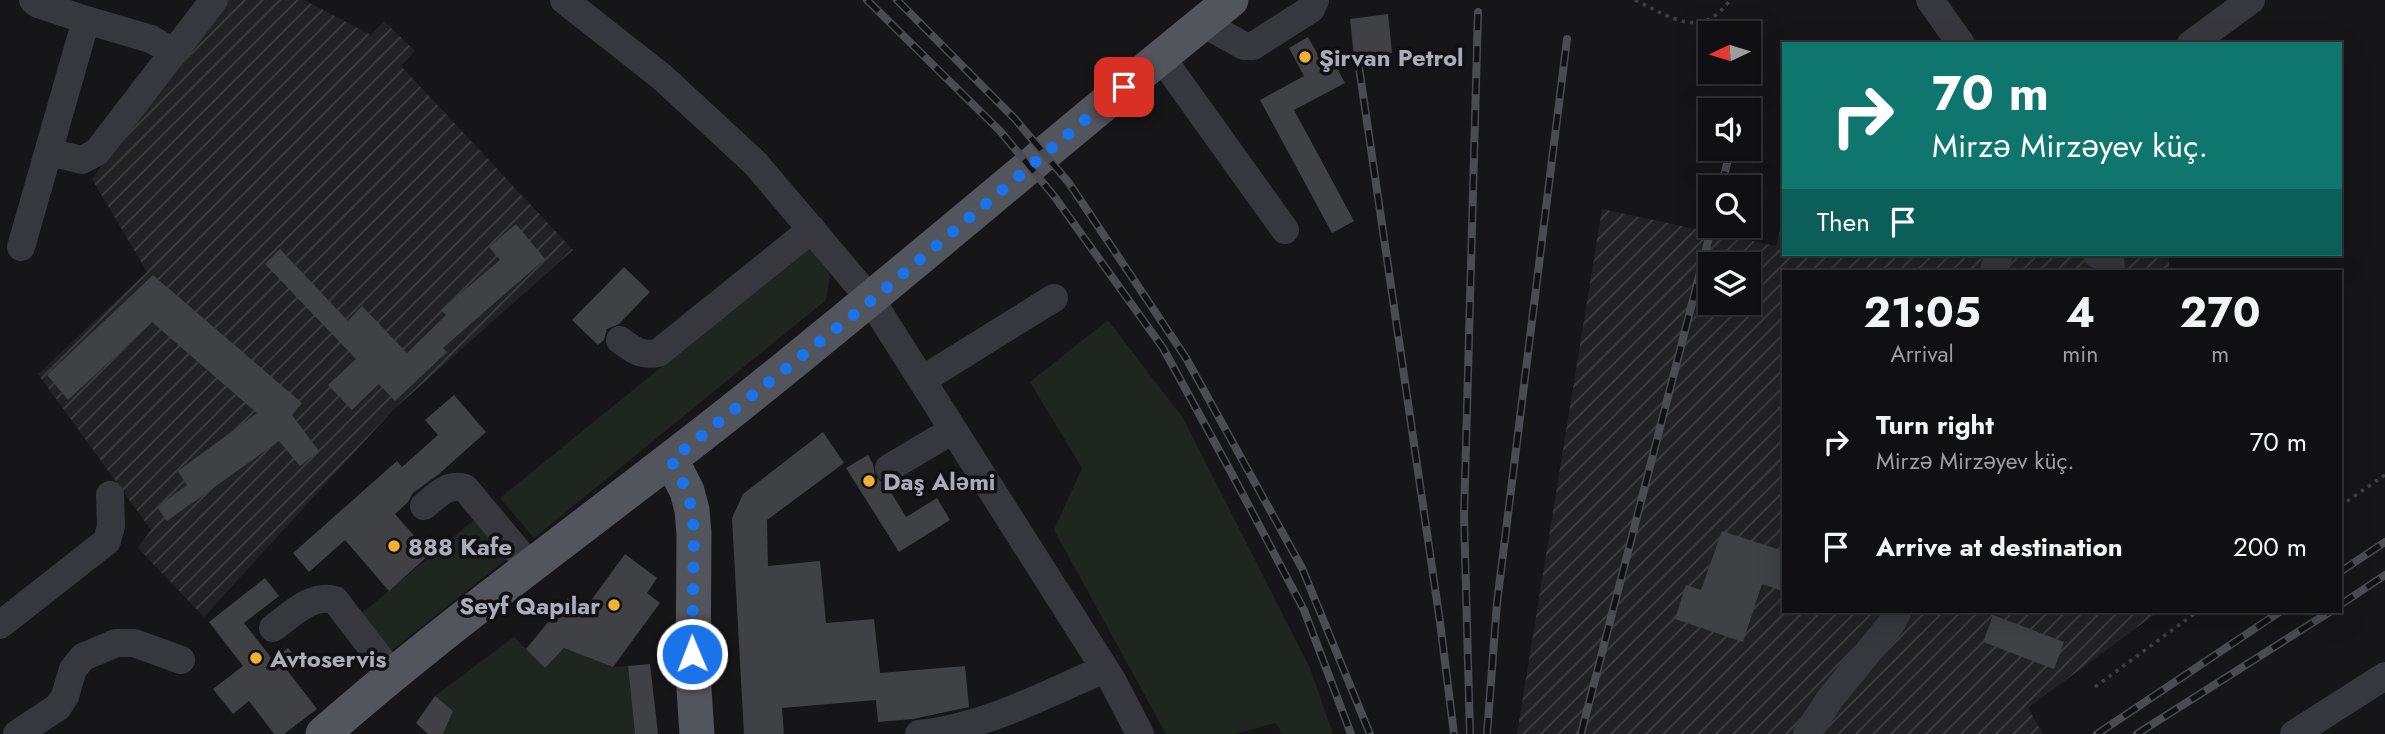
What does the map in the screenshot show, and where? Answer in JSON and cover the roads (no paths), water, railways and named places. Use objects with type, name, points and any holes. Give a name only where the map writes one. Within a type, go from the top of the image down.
[{"type":"main road","points":[[341,727],[392,674],[671,460],[872,300],[1231,0]]},
{"type":"main road","points":[[671,460],[687,491],[692,510],[693,674],[697,734]]},
{"type":"street","points":[[33,0],[86,20],[151,39],[173,52]]},
{"type":"street","points":[[49,152],[82,160],[97,152],[214,0]]},
{"type":"street","points":[[564,0],[662,77],[756,164],[872,300],[1105,669],[1140,734]]},
{"type":"street","points":[[1203,23],[1244,46],[1253,46],[1311,9],[1315,0]]},
{"type":"street","points":[[1930,0],[1960,42]]},
{"type":"street","points":[[2194,42],[2250,0]]},
{"type":"street","points":[[21,247],[86,20]]},
{"type":"street","points":[[1161,57],[1285,230]]},
{"type":"street","points":[[620,340],[636,352],[646,355],[657,353],[812,229]]},
{"type":"street","points":[[2102,256],[2110,259],[2111,270]]},
{"type":"street","points":[[922,380],[1054,298]]},
{"type":"street","points":[[889,468],[953,430]]},
{"type":"street","points":[[424,506],[445,488],[455,485],[465,488],[531,567]]},
{"type":"street","points":[[0,625],[107,541],[111,526],[110,495]]},
{"type":"street","points":[[273,628],[315,599],[325,597],[335,600],[392,674]]},
{"type":"street","points":[[1807,734],[1829,700],[1891,624],[1897,613]]},
{"type":"street","points":[[17,734],[58,707],[65,695],[73,669],[83,657],[116,643],[134,643],[181,660]]},
{"type":"street","points":[[919,734],[946,732],[972,725],[1105,669]]},
{"type":"street","points":[[2294,734],[2385,676]]},
{"type":"railway","points":[[867,0],[1000,131],[1054,196],[1163,348],[1304,610],[1351,734]]},
{"type":"railway","points":[[897,0],[1015,119],[1069,183],[1186,358],[1302,568],[1370,734]]},
{"type":"railway","points":[[1470,734],[1464,517],[1478,12]]},
{"type":"railway","points":[[1487,734],[1497,603],[1567,39]]},
{"type":"railway","points":[[1359,67],[1454,734]]},
{"type":"railway","points":[[1724,175],[1728,161]]},
{"type":"railway","points":[[1581,734],[1709,238]]},
{"type":"railway","points":[[2342,571],[2385,542]]},
{"type":"railway","points":[[2342,604],[2385,575]]},
{"type":"railway","points":[[2097,734],[2278,613]]},
{"type":"railway","points":[[2137,734],[2328,613]]},
{"type":"place","name":"Şirvan Petrol","points":[[1305,57]]},
{"type":"place","name":"Daş Aləmi","points":[[869,481]]},
{"type":"place","name":"888 Kafe","points":[[394,546]]},
{"type":"place","name":"Seyf Qapılar","points":[[614,605]]},
{"type":"place","name":"Avtoservis","points":[[256,658]]}]
